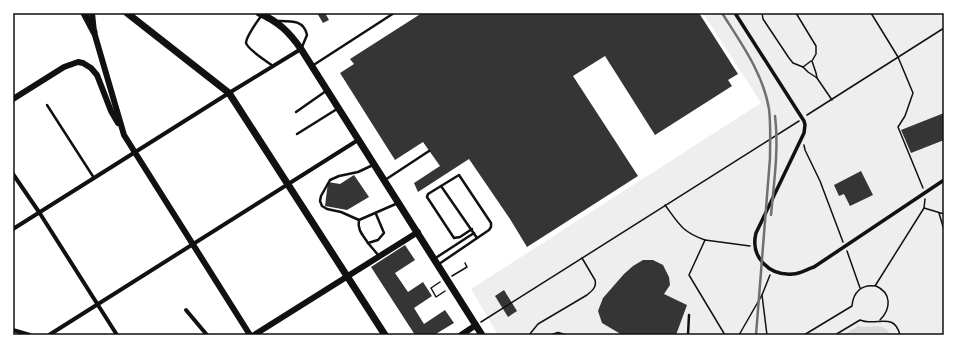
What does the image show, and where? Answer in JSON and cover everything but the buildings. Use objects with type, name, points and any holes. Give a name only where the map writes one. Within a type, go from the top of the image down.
[{"type":"main road","points":[[84,13],[94,32]]},
{"type":"main road","points":[[126,13],[229,93],[385,335]]},
{"type":"main road","points":[[266,16],[289,33],[301,50],[482,335]]},
{"type":"street","points":[[92,13],[94,32],[124,135]]},
{"type":"street","points":[[735,13],[805,125],[804,133],[756,233],[754,246],[759,258],[765,265],[772,270],[785,274],[793,274],[814,267],[944,180]]},
{"type":"street","points":[[13,229],[229,93],[301,50]]},
{"type":"street","points":[[13,99],[64,67],[78,62],[91,68],[97,75],[111,111],[124,135],[250,335]]},
{"type":"street","points":[[49,335],[358,140]]},
{"type":"street","points":[[13,174],[98,303],[117,335]]},
{"type":"street","points":[[254,335],[418,232]]},
{"type":"street","points":[[186,310],[207,335]]},
{"type":"street","points":[[461,335],[476,326]]},
{"type":"street","points":[[13,330],[30,335]]},
{"type":"lane","points":[[311,66],[394,13]]},
{"type":"lane","points":[[273,66],[249,48],[246,43],[247,38],[266,16],[295,22],[303,27],[307,35],[301,50]]},
{"type":"lane","points":[[296,112],[327,91]]},
{"type":"lane","points":[[47,105],[94,178]]},
{"type":"lane","points":[[297,134],[338,108]]},
{"type":"lane","points":[[384,180],[429,151]]},
{"type":"lane","points":[[374,165],[358,172],[339,176],[330,180],[321,196],[320,201],[322,206],[359,220],[399,203]]},
{"type":"lane","points":[[436,262],[478,238],[492,227],[491,223],[459,175],[428,194],[427,198],[454,238],[457,238],[472,229]]},
{"type":"lane","points":[[441,186],[478,238]]},
{"type":"lane","points":[[368,243],[378,240],[384,233],[376,214]]},
{"type":"lane","points":[[359,220],[358,225],[360,231],[379,256]]},
{"type":"lane","points":[[436,262],[474,233]]},
{"type":"lane","points":[[688,335],[689,315]]},
{"type":"lane","points":[[552,335],[558,333],[565,335]]},
{"type":"path","points":[[762,13],[763,19],[788,58],[793,63],[803,66],[808,72],[817,78]]},
{"type":"path","points":[[796,13],[816,46],[816,54],[812,61],[803,66]]},
{"type":"path","points":[[871,13],[898,57],[913,93],[905,116],[898,127],[926,193],[924,208],[876,286]]},
{"type":"path","points":[[476,326],[944,28]]},
{"type":"path","points":[[812,61],[817,78],[832,100]]},
{"type":"path","points":[[804,133],[805,150],[820,181],[860,288]]},
{"type":"path","points":[[665,205],[682,228],[691,235],[705,240],[754,246]]},
{"type":"path","points":[[924,208],[944,214]]},
{"type":"path","points":[[938,212],[944,230]]},
{"type":"path","points":[[705,240],[689,275],[725,335]]},
{"type":"path","points":[[529,335],[538,324],[594,290],[596,284],[595,280],[582,258]]},
{"type":"path","points":[[465,263],[467,267]]},
{"type":"path","points":[[739,335],[762,295],[772,270]]},
{"type":"path","points":[[804,335],[852,306],[854,295],[860,288],[865,286],[876,286],[885,292],[888,300],[888,311],[880,320]]},
{"type":"path","points":[[431,288],[436,297],[452,287]]},
{"type":"path","points":[[762,295],[768,335]]},
{"type":"path","points":[[835,335],[860,320],[871,322],[880,320],[893,323],[900,335],[903,335]]},
{"type":"shaded area","points":[[703,13],[944,13],[944,335],[498,335],[471,289],[761,103]]},
{"type":"shaded area","points":[[858,326],[877,326],[885,328],[890,335],[843,335]]},
{"type":"railway","points":[[722,13],[744,47],[757,71],[769,109],[770,158],[756,335]]},
{"type":"railway","points":[[771,215],[775,178],[775,116]]}]
